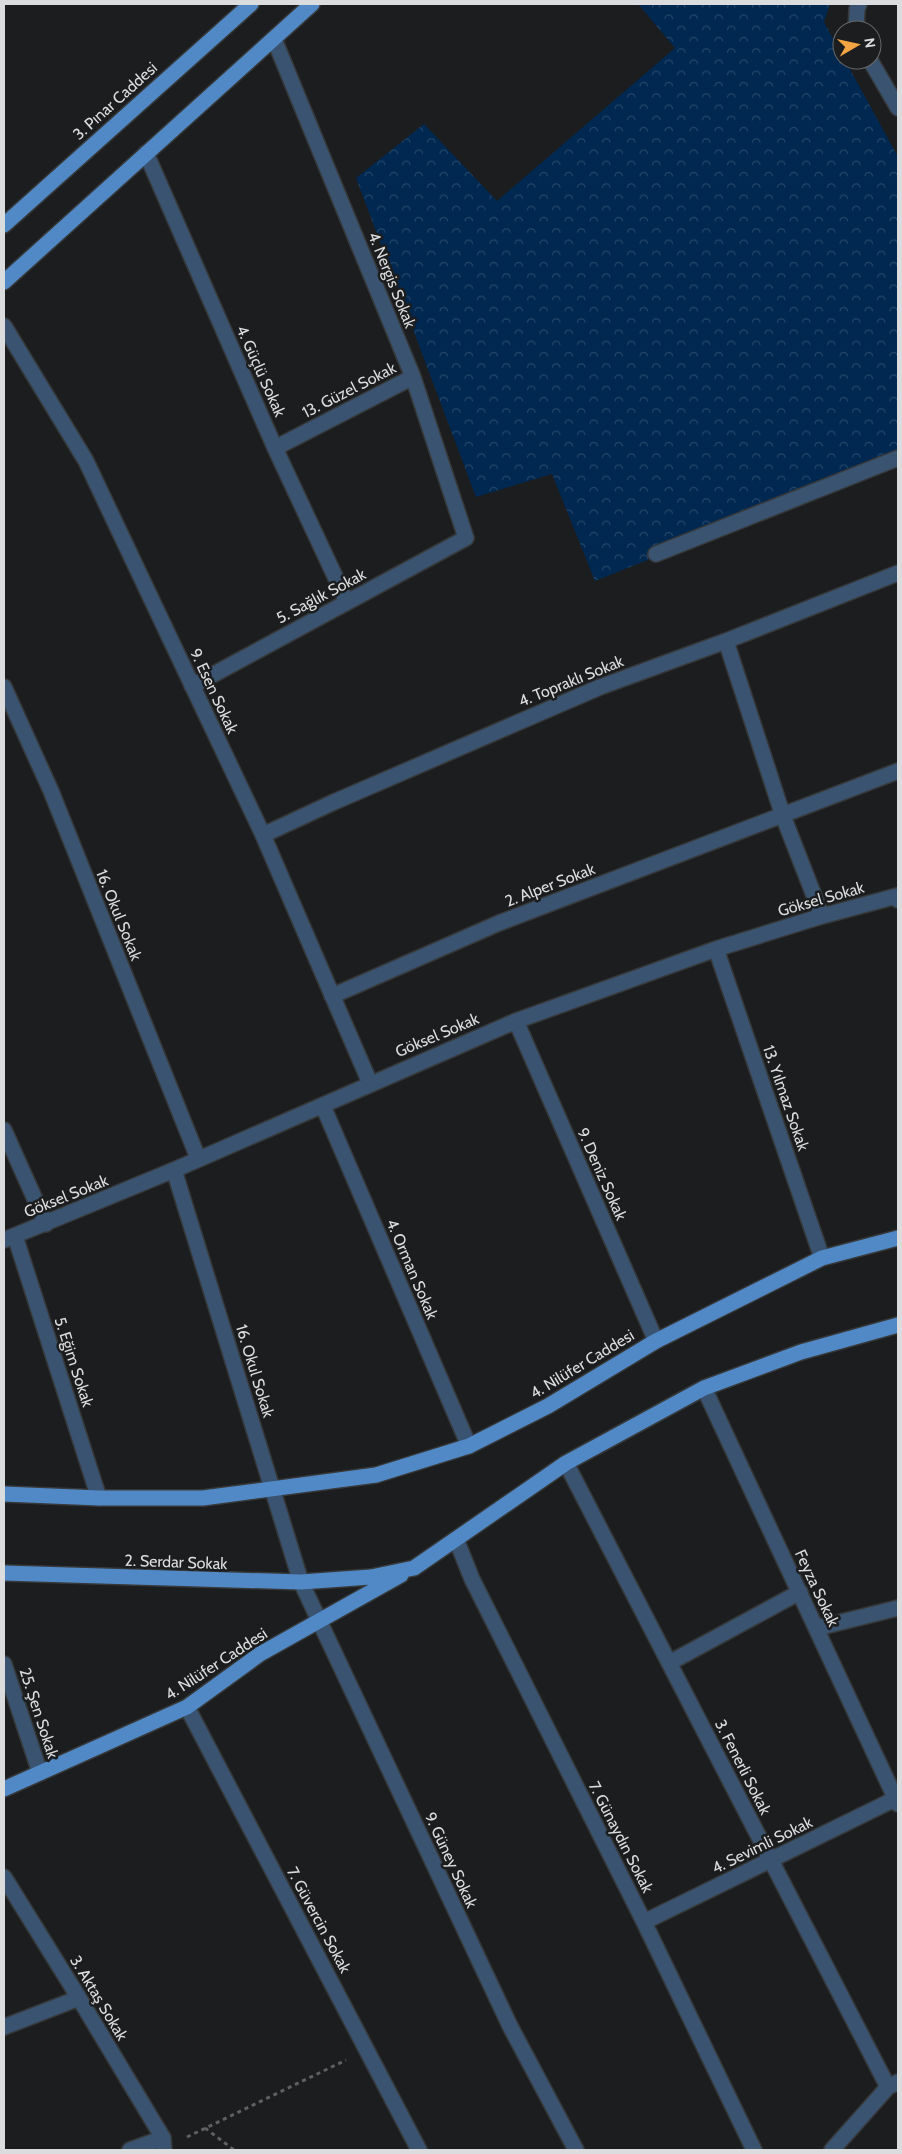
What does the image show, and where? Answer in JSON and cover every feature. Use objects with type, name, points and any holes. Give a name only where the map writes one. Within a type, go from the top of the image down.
[{"type":"main road","name":"3. Pınar Caddesi","points":[[4,225],[250,4]]},
{"type":"main road","points":[[4,282],[312,4]]},
{"type":"main road","name":"4. Nilüfer Caddesi","points":[[274,1490],[376,1475],[469,1446],[548,1406],[656,1341],[822,1258],[898,1238]]},
{"type":"main road","name":"4. Nilüfer Caddesi","points":[[4,1789],[187,1707],[260,1654],[414,1568],[566,1463],[704,1388],[801,1352],[898,1324]]},
{"type":"main road","points":[[4,1494],[99,1498],[202,1498],[274,1490]]},
{"type":"main road","name":"4. Nilüfer Caddesi","points":[[347,1578],[371,1577],[414,1568]]},
{"type":"main road","name":"2. Serdar Sokak","points":[[4,1573],[301,1582],[347,1578]]},
{"type":"street","points":[[856,20],[859,4]]},
{"type":"street","name":"4. Nergis Sokak","points":[[274,39],[413,377],[466,538]]},
{"type":"street","points":[[876,70],[898,108]]},
{"type":"street","name":"4. Güçlü Sokak","points":[[146,153],[275,448],[346,602]]},
{"type":"street","name":"9. Esen Sokak","points":[[4,326],[86,461],[263,836],[370,1083]]},
{"type":"street","name":"13. Güzel Sokak","points":[[275,448],[413,377]]},
{"type":"street","points":[[656,554],[898,458]]},
{"type":"street","name":"5. Sağlık Sokak","points":[[192,686],[466,538]]},
{"type":"street","name":"4. Topraklı Sokak","points":[[263,836],[334,802],[590,691],[726,641],[898,573]]},
{"type":"street","points":[[726,641],[783,816],[822,916]]},
{"type":"street","name":"16. Okul Sokak","points":[[4,687],[51,791],[198,1158]]},
{"type":"street","name":"2. Alper Sokak","points":[[332,996],[499,923],[898,771]]},
{"type":"street","name":"Göksel Sokak","points":[[10,1238],[174,1170],[516,1021],[716,950],[822,916],[898,898]]},
{"type":"street","name":"13. Yılmaz Sokak","points":[[716,950],[822,1258]]},
{"type":"street","name":"9. Deniz Sokak","points":[[516,1021],[656,1341]]},
{"type":"street","name":"4. Orman Sokak","points":[[322,1106],[469,1446]]},
{"type":"street","points":[[4,1130],[46,1224]]},
{"type":"street","name":"16. Okul Sokak","points":[[174,1170],[301,1582]]},
{"type":"street","name":"5. Eğim Sokak","points":[[10,1238],[99,1498]]},
{"type":"street","name":"Feyza Sokak","points":[[704,1388],[897,1802]]},
{"type":"street","name":"3. Fenerli Sokak","points":[[566,1463],[772,1861],[893,2085]]},
{"type":"street","name":"7. Günaydın Sokak","points":[[456,1539],[472,1579],[644,1922],[754,2150]]},
{"type":"street","name":"9. Güney Sokak","points":[[301,1582],[510,2026],[576,2150]]},
{"type":"street","points":[[670,1663],[800,1592]]},
{"type":"street","points":[[817,1628],[898,1608]]},
{"type":"street","name":"25. Şen Sokak","points":[[4,1664],[40,1773]]},
{"type":"street","name":"7. Güvercin Sokak","points":[[187,1707],[419,2150]]},
{"type":"street","name":"4. Sevimli Sokak","points":[[644,1922],[897,1802]]},
{"type":"street","name":"3. Aktaş Sokak","points":[[4,1877],[79,1998],[164,2145]]},
{"type":"street","points":[[4,2027],[79,1998]]},
{"type":"street","points":[[832,2150],[893,2085]]},
{"type":"street","points":[[130,2150],[164,2145]]},
{"type":"path","points":[[164,2145],[204,2128],[367,2050]]},
{"type":"path","points":[[204,2128],[234,2150]]},
{"type":"green space","points":[[638,4],[830,4],[824,22],[832,37],[832,70],[850,70],[898,157],[898,460],[595,581],[552,474],[476,497],[356,178],[424,124],[497,201],[675,48]]}]
